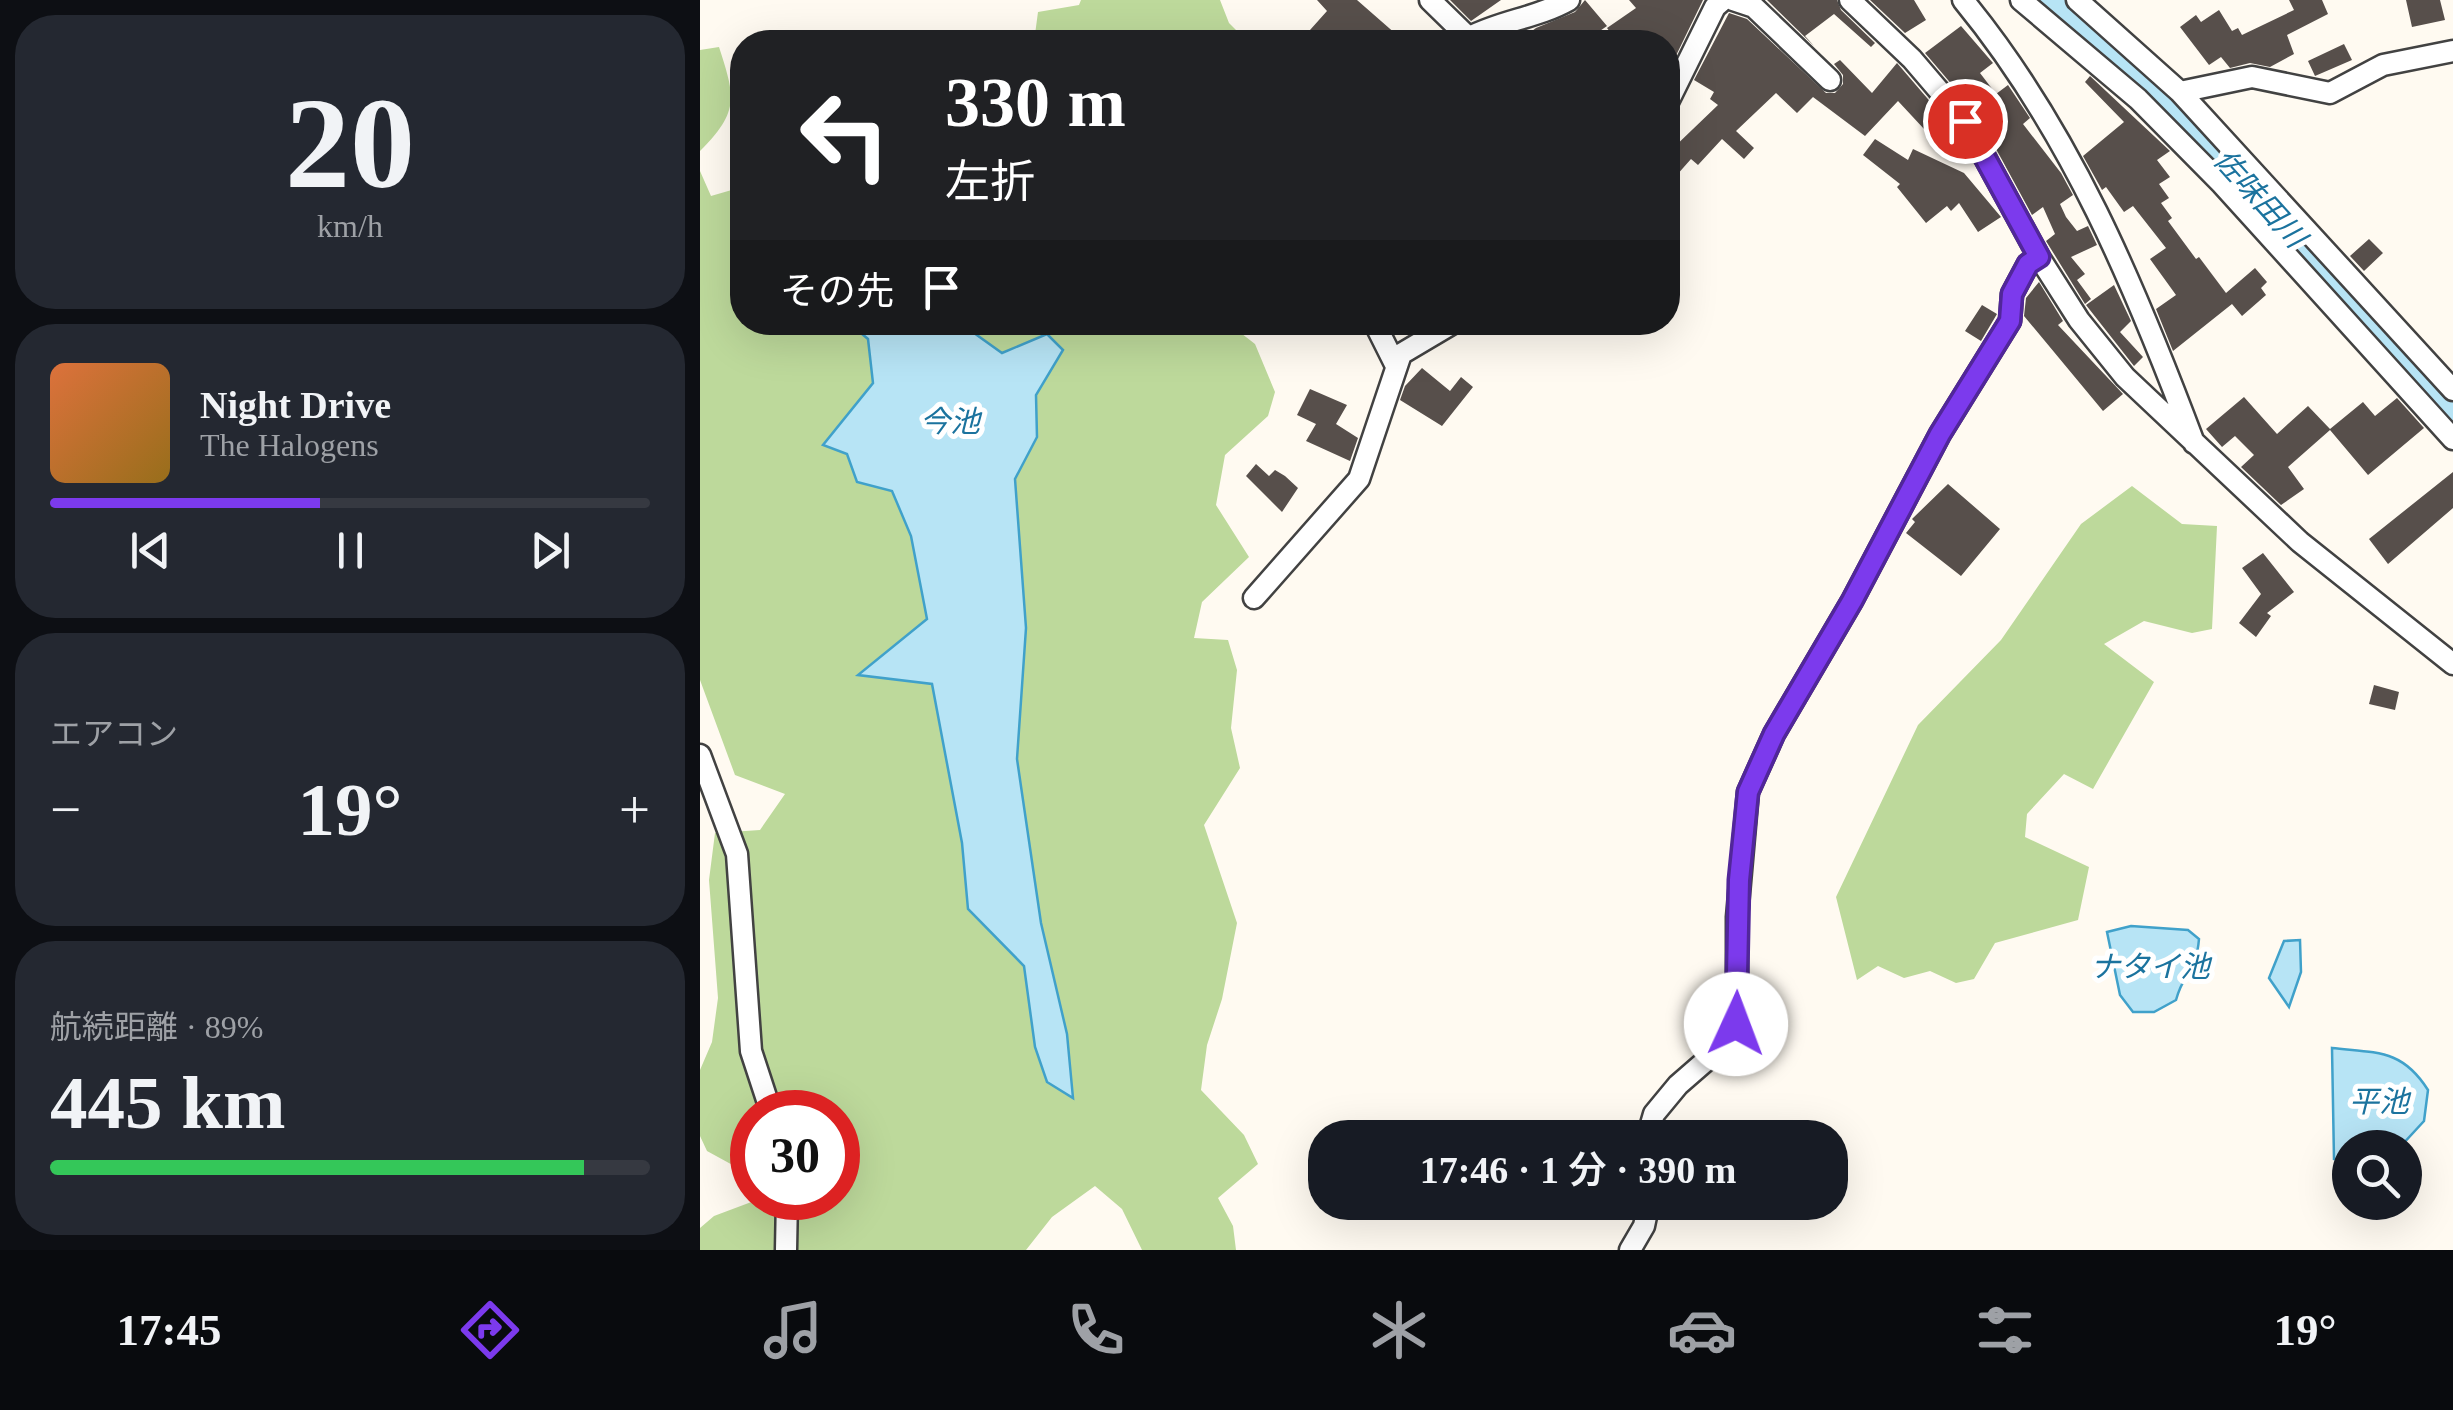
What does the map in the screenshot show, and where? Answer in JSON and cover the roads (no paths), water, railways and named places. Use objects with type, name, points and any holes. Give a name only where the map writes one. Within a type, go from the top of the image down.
[{"type":"street","points":[[1430,0],[1462,30]]},
{"type":"street","points":[[1488,30],[1503,20],[1523,18],[1570,0]]},
{"type":"street","points":[[1850,0],[1912,60],[1965,121],[2039,257],[2079,320],[2114,363],[2196,449],[2300,542],[2453,664]]},
{"type":"street","points":[[1963,0],[2042,106],[2142,305],[2196,449]]},
{"type":"street","points":[[2021,0],[2138,100],[2222,184],[2453,438]]},
{"type":"street","points":[[2078,0],[2180,92],[2453,390]]},
{"type":"street","points":[[1680,79],[1720,2],[1764,15],[1830,80]]},
{"type":"street","points":[[2180,92],[2252,77],[2330,94],[2383,65],[2453,51]]},
{"type":"street","points":[[1652,1120],[1678,1084],[1724,1045],[1736,1024],[1738,898],[1748,792],[1774,734],[1852,601],[1940,434],[2010,321],[2012,294],[2028,264],[2039,257]]},
{"type":"street","points":[[1380,335],[1396,366]]},
{"type":"street","points":[[1254,598],[1358,479],[1401,354],[1433,335]]},
{"type":"street","points":[[700,754],[736,854],[751,1051],[764,1090]]},
{"type":"street","points":[[786,1250],[787,1220]]},
{"type":"street","points":[[1630,1250],[1645,1220]]},
{"type":"water","name":"今池","points":[[863,335],[977,335],[1002,353],[1048,335],[1063,350],[1036,395],[1037,437],[1015,479],[1026,628],[1017,759],[1041,923],[1067,1034],[1073,1098],[1047,1082],[1035,1047],[1024,966],[968,909],[962,843],[932,684],[858,675],[927,619],[911,536],[892,491],[857,482],[847,454],[823,445],[873,383],[868,339]]},
{"type":"water","name":"ナタイ池","points":[[2131,926],[2188,930],[2199,939],[2195,959],[2176,1000],[2154,1012],[2133,1012],[2120,995],[2107,932]]},
{"type":"water","points":[[2300,940],[2301,972],[2289,1007],[2269,978],[2284,941]]},
{"type":"water","name":"平池","points":[[2332,1048],[2398,1060],[2428,1090],[2424,1121],[2416,1130],[2333,1130]]},
{"type":"waterway","name":"佐味田川","points":[[2049,0],[2205,136],[2453,413]]}]
